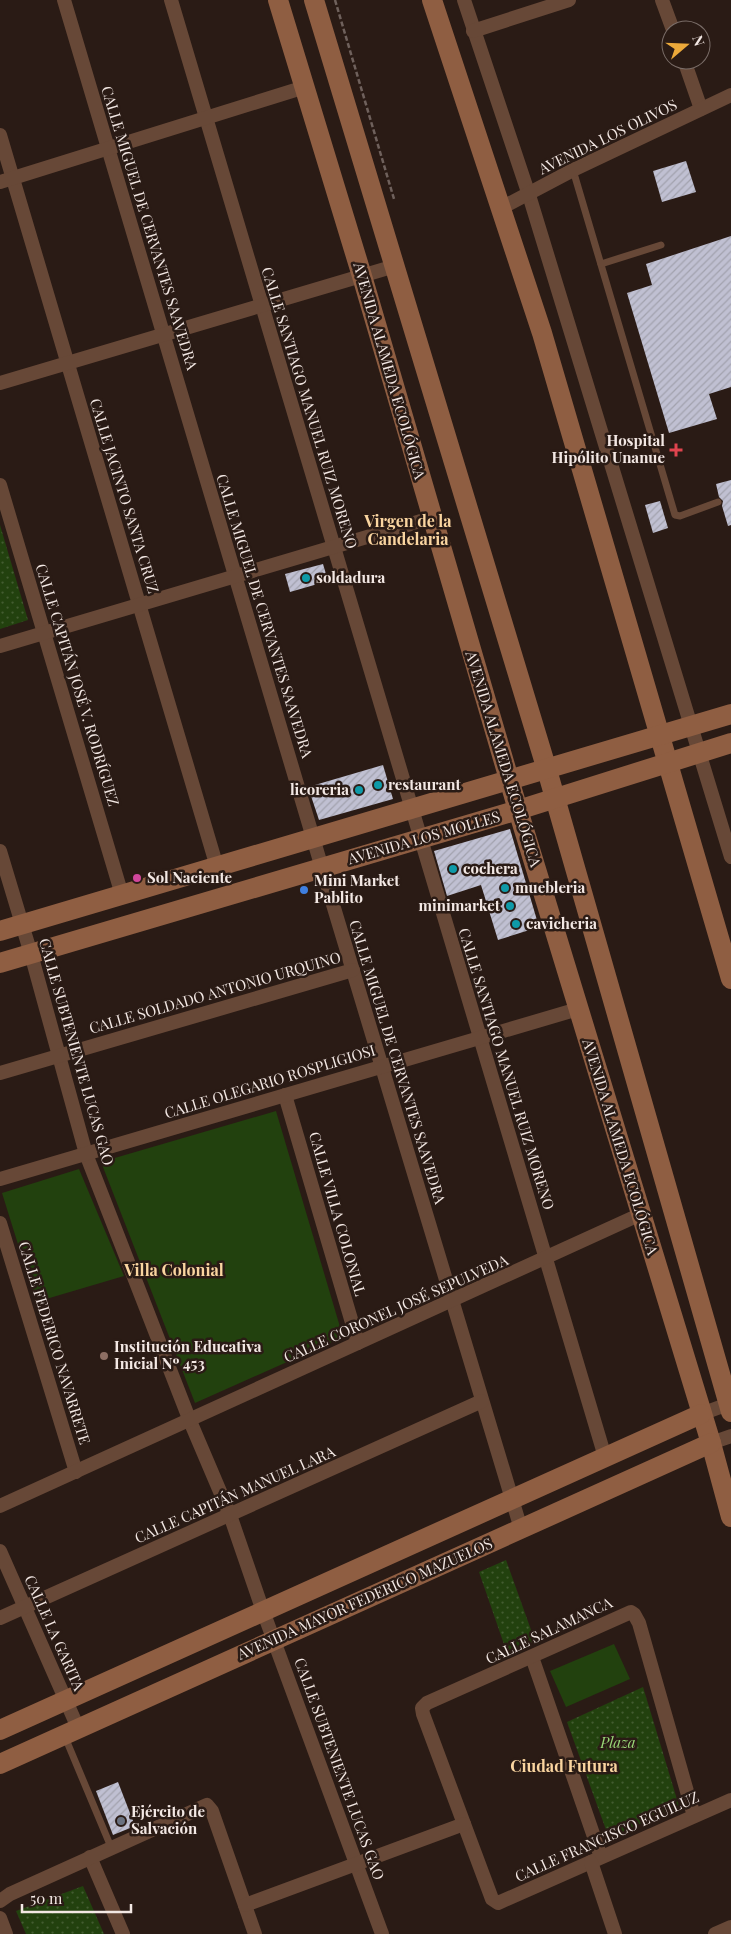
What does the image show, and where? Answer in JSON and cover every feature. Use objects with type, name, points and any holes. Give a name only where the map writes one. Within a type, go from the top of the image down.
[{"type":"street","name":"CALLE MIGUEL DE CERVANTES SAAVEDRA","points":[[64,0],[313,839],[521,1529]]},
{"type":"street","name":"CALLE SANTIAGO MANUEL RUIZ MORENO","points":[[171,0],[605,1457]]},
{"type":"street","name":"AVENIDA ALAMEDA ECOLÓGICA","points":[[278,0],[362,276],[509,781],[711,1443],[731,1517]]},
{"type":"street","name":"AVENIDA ALAMEDA ECOLÓGICA","points":[[314,0],[547,770],[730,1406]]},
{"type":"street","points":[[432,0],[542,333],[731,979]]},
{"type":"street","points":[[464,0],[528,195],[731,857]]},
{"type":"street","points":[[473,31],[570,0]]},
{"type":"street","points":[[662,0],[669,20]]},
{"type":"street","points":[[687,70],[701,109]]},
{"type":"street","points":[[6,180],[305,87]]},
{"type":"street","name":"AVENIDA LOS OLIVOS","points":[[501,208],[573,170],[731,95]]},
{"type":"street","name":"CALLE JACINTO SANTA CRUZ","points":[[0,135],[6,180],[68,363],[217,867]]},
{"type":"street","points":[[0,383],[395,266]]},
{"type":"street","name":"CALLE CAPITÁN JOSÉ V. RODRÍGUEZ","points":[[0,484],[122,895]]},
{"type":"street","points":[[0,646],[431,518]]},
{"type":"street","name":"AVENIDA LOS MOLLES","points":[[0,931],[731,714]]},
{"type":"street","name":"AVENIDA LOS MOLLES","points":[[0,964],[555,799],[731,743]]},
{"type":"street","name":"CALLE SUBTENIENTE LUCAS GAO","points":[[0,851],[31,954],[86,1154],[190,1421],[230,1515],[263,1611],[382,1934]]},
{"type":"street","name":"CALLE SOLDADO ANTONIO URQUINO","points":[[0,1073],[353,970]]},
{"type":"street","name":"CALLE OLEGARIO ROSPLIGIOSI","points":[[0,1179],[578,1009]]},
{"type":"street","name":"CALLE VILLA COLONIAL","points":[[285,1095],[358,1343]]},
{"type":"street","name":"CALLE CORONEL JOSÉ SEPULVEDA","points":[[0,1506],[641,1214]]},
{"type":"street","name":"CALLE FEDERICO NAVARRETE","points":[[0,1223],[76,1472]]},
{"type":"street","name":"CALLE CAPITÁN MANUEL LARA","points":[[0,1618],[482,1401]]},
{"type":"street","name":"AVENIDA MAYOR FEDERICO MAZUELOS","points":[[0,1730],[701,1414],[730,1406]]},
{"type":"street","name":"AVENIDA MAYOR FEDERICO MAZUELOS","points":[[0,1764],[711,1443],[731,1436]]},
{"type":"street","name":"CALLE LA GARITA","points":[[0,1552],[66,1700],[71,1731]]},
{"type":"street","name":"CALLE SALAMANCA","points":[[464,1824],[422,1708],[427,1703],[626,1613],[634,1614],[639,1623],[694,1816]]},
{"type":"street","points":[[532,1656],[596,1860],[616,1934]]},
{"type":"street","name":"CALLE FRANCISCO EGUILUZ","points":[[464,1824],[492,1899],[496,1902],[502,1902],[731,1800]]},
{"type":"street","points":[[0,1901],[10,1894],[111,1847],[207,1805],[212,1811],[255,1934]]},
{"type":"street","points":[[245,1905],[464,1824]]},
{"type":"street","points":[[90,1857],[123,1934]]},
{"type":"street","points":[[0,1918],[6,1934]]},
{"type":"street","points":[[715,1934],[731,1927]]},
{"type":"lane","points":[[573,170],[675,515],[680,516],[718,502]]},
{"type":"lane","points":[[601,264],[661,245]]},
{"type":"lane","points":[[71,1731],[111,1847]]},
{"type":"green space","points":[[0,525],[28,620],[0,629]]},
{"type":"green space","points":[[276,1111],[343,1337],[195,1403],[101,1162]]},
{"type":"green space","points":[[79,1169],[124,1276],[36,1302],[2,1193]]},
{"type":"green space","points":[[506,1560],[535,1641],[507,1653],[479,1572]]},
{"type":"green space","points":[[614,1644],[630,1679],[566,1707],[550,1671]]},
{"type":"green space","name":"Plaza","points":[[643,1687],[679,1806],[609,1838],[567,1722]]},
{"type":"green space","points":[[83,1886],[104,1934],[26,1934],[16,1911]]},
{"type":"building","points":[[686,161],[696,192],[662,202],[653,171]]},
{"type":"building","points":[[731,236],[731,387],[709,394],[717,419],[669,433],[627,293],[652,285],[646,264]]},
{"type":"building","points":[[731,480],[731,525],[728,526],[722,506],[723,501],[719,497],[716,484]]},
{"type":"building","points":[[660,501],[668,528],[653,533],[645,505]]},
{"type":"building","name":"soldadura","points":[[323,564],[328,581],[290,592],[285,574]]},
{"type":"building","points":[[383,765],[393,799],[319,820],[308,787]]},
{"type":"building","points":[[510,829],[539,927],[498,940],[481,885],[447,896],[434,851]]},
{"type":"building","points":[[118,1782],[135,1826],[113,1835],[96,1791]]},
{"type":"place","name":"Hospital Hipólito Unanue","points":[[676,450]]},
{"type":"place","name":"soldadura","points":[[306,578]]},
{"type":"place","name":"restaurant","points":[[378,785]]},
{"type":"place","name":"licoreria","points":[[359,790]]},
{"type":"place","name":"cochera","points":[[453,869]]},
{"type":"place","name":"Sol Naciente","points":[[137,878]]},
{"type":"place","name":"muebleria","points":[[505,888]]},
{"type":"place","name":"Mini Market Pablito","points":[[304,890]]},
{"type":"place","name":"minimarket","points":[[510,906]]},
{"type":"place","name":"cavicheria","points":[[516,924]]},
{"type":"place","name":"Institución Educativa Inicial Nº 453","points":[[104,1356]]},
{"type":"place","name":"Ejército de Salvación","points":[[121,1821]]},
{"type":"district","name":"Virgen de la Candelaria","points":[[408,530]]},
{"type":"district","name":"Villa Colonial","points":[[174,1270]]},
{"type":"district","name":"Ciudad Futura","points":[[564,1766]]}]
